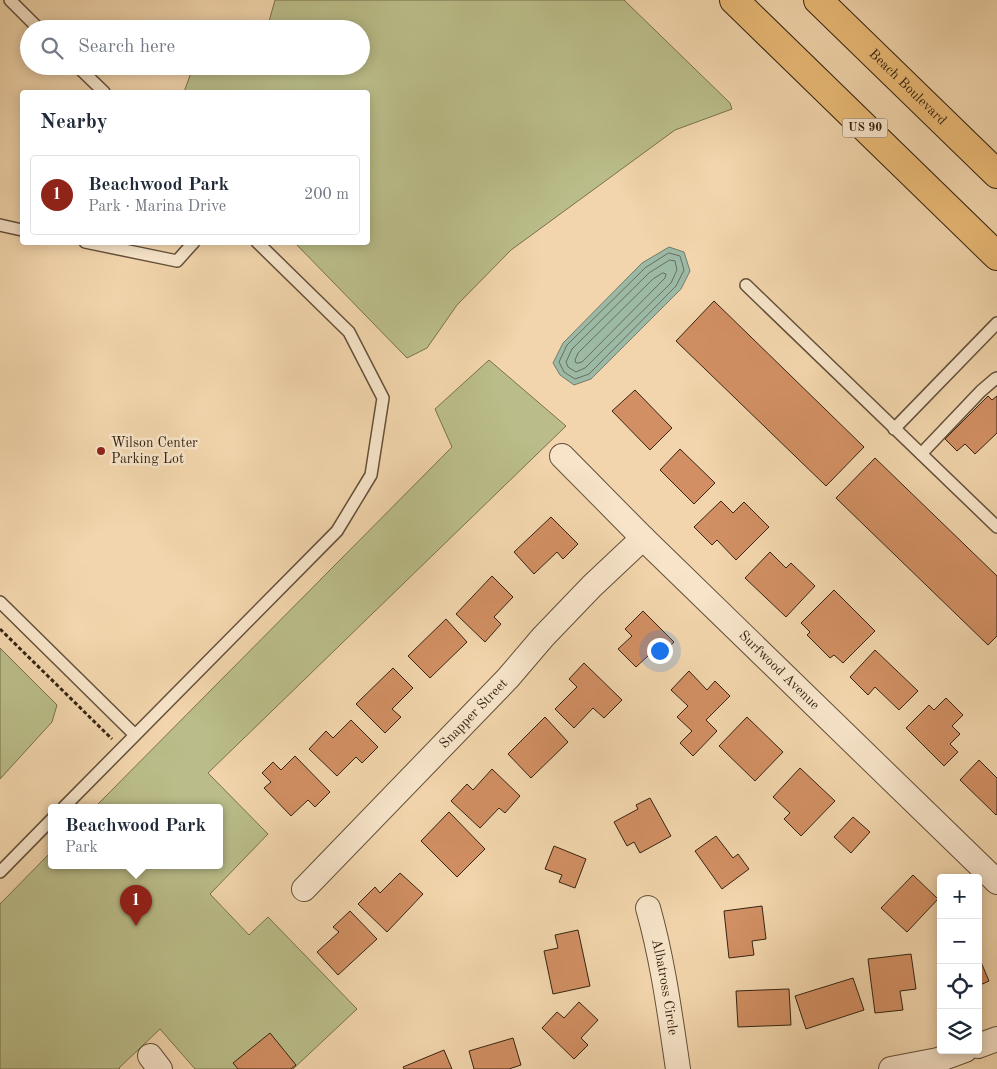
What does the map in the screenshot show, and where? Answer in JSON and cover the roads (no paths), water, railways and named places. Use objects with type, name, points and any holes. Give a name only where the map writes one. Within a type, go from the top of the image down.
[{"type":"highway","name":"US 90","points":[[734,0],[997,256]]},
{"type":"highway","name":"Beach Boulevard","points":[[818,0],[997,174]]},
{"type":"street","name":"Surfwood Avenue","points":[[562,456],[643,538],[997,882]]},
{"type":"street","name":"Snapper Street","points":[[304,890],[508,678],[543,637],[592,586],[643,538]]},
{"type":"street","name":"Albatross Circle","points":[[648,908],[665,982],[678,1069]]},
{"type":"street","points":[[982,1045],[997,1039]]},
{"type":"street","points":[[891,1069],[938,1060],[955,1054]]},
{"type":"lane","points":[[10,0],[30,20]]},
{"type":"lane","points":[[86,75],[102,90]]},
{"type":"lane","points":[[0,225],[20,230]]},
{"type":"lane","points":[[100,245],[177,261],[191,245]]},
{"type":"lane","points":[[67,804],[337,531],[371,475],[383,398],[349,332],[260,245]]},
{"type":"lane","points":[[746,285],[997,528]]},
{"type":"lane","points":[[894,428],[997,323]]},
{"type":"lane","points":[[921,454],[980,391],[997,378]]},
{"type":"lane","points":[[0,602],[135,735]]},
{"type":"lane","points":[[0,872],[48,823]]},
{"type":"water","points":[[669,247],[684,252],[690,271],[681,289],[591,379],[574,385],[560,375],[553,363],[563,343],[642,263]]},
{"type":"place","name":"Wilson Center Parking Lot","points":[[101,451]]},
{"type":"place","name":"Beachwood Park","points":[[136,926]]}]
